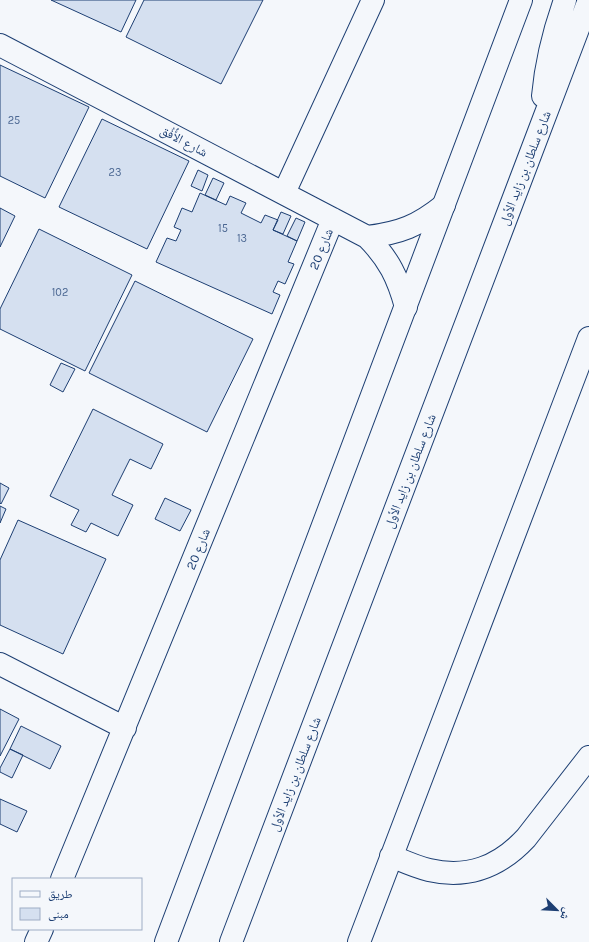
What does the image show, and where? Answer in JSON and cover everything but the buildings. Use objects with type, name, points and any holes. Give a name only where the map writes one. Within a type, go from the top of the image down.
[{"type":"main road","points":[[284,193],[373,0]]},
{"type":"main road","points":[[166,942],[521,0]]},
{"type":"main road","points":[[541,125],[549,56],[557,23],[565,0]]},
{"type":"main road","name":"شارع سلطان بن زايد الأول","points":[[231,942],[589,0]]},
{"type":"main road","name":"شارع الأُفُق","points":[[0,45],[368,237],[379,248],[396,276],[406,307]]},
{"type":"main road","points":[[368,237],[388,234],[408,228],[427,219],[444,205]]},
{"type":"main road","name":"شارع 20","points":[[62,878],[333,219]]},
{"type":"main road","points":[[359,942],[589,338]]},
{"type":"main road","points":[[0,664],[125,728]]},
{"type":"main road","points":[[391,856],[427,870],[442,873],[458,874],[489,866],[503,859],[515,850],[589,758]]},
{"type":"main road","points":[[36,942],[42,930]]}]
